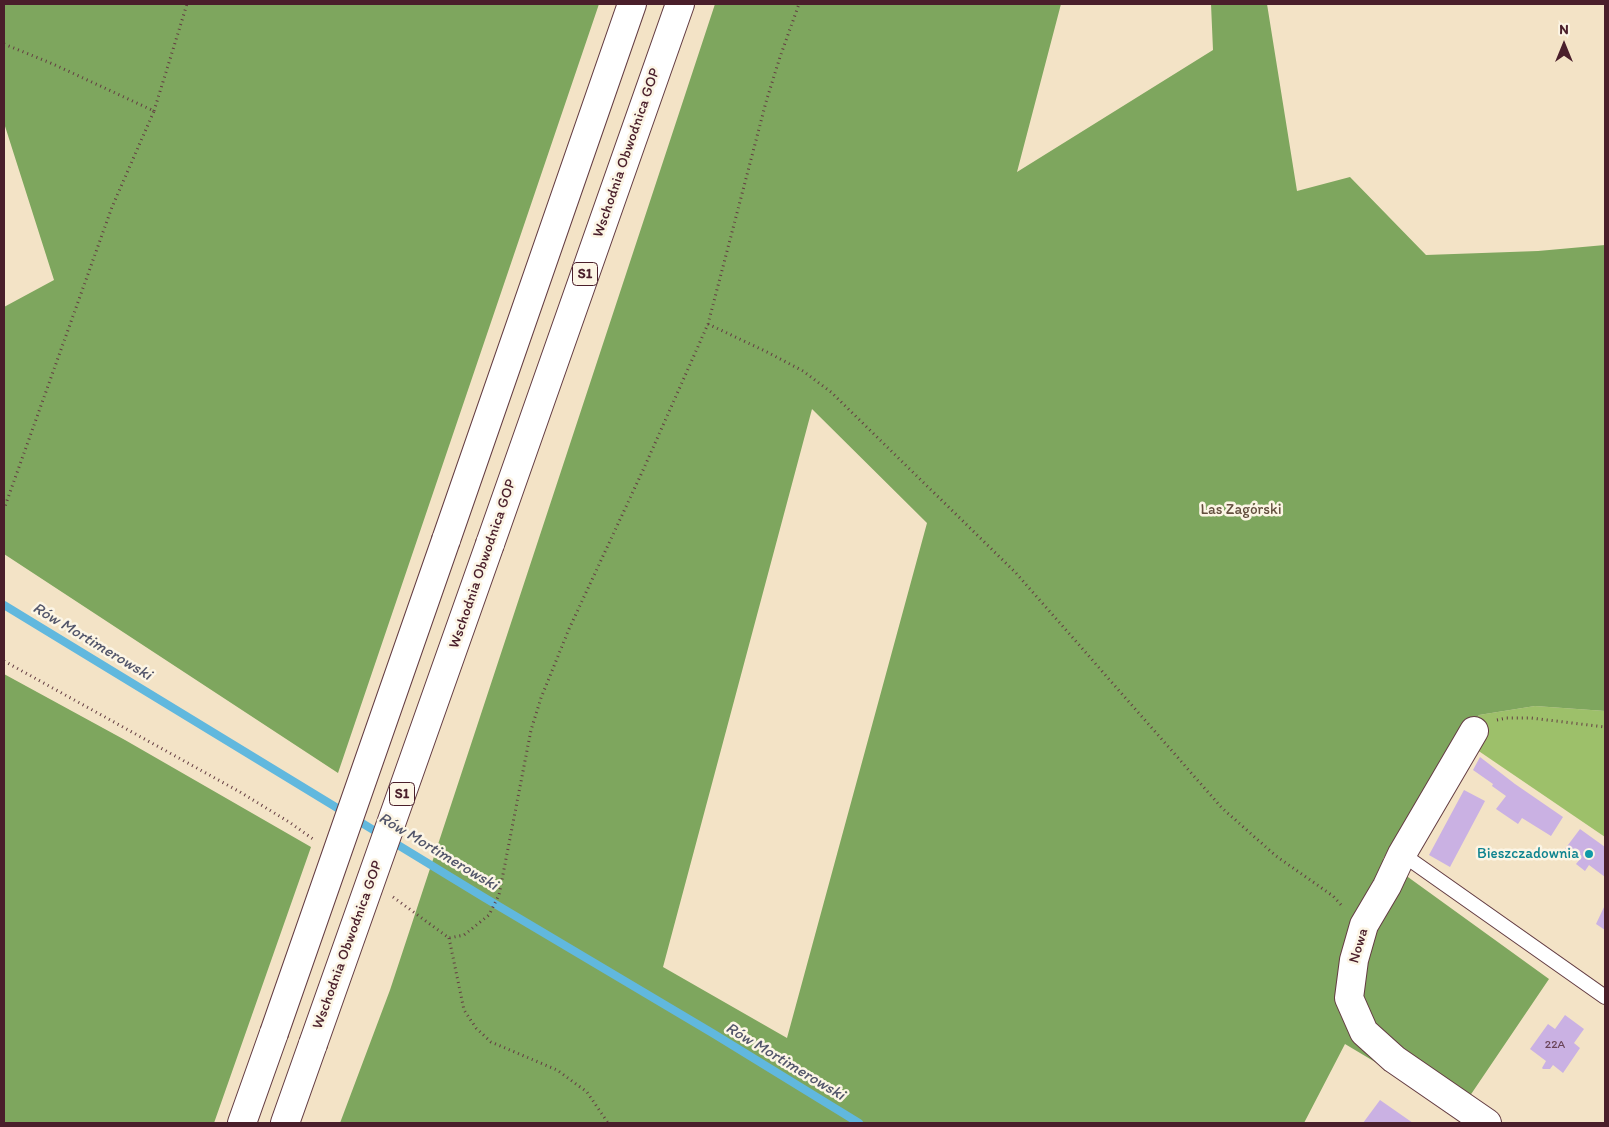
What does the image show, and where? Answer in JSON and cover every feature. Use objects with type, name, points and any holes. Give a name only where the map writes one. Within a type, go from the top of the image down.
[{"type":"main road","points":[[242,1123],[632,4]]},
{"type":"main road","name":"Wschodnia Obwodnica GOP","points":[[285,1123],[680,4]]},
{"type":"main road","name":"Nowa","points":[[1474,731],[1402,854],[1387,886],[1364,925],[1354,960],[1349,998],[1364,1032],[1394,1059],[1487,1123]]},
{"type":"lane","points":[[1402,854],[1605,997]]},
{"type":"path","points":[[4,509],[112,207],[154,111],[187,4]]},
{"type":"path","points":[[449,938],[464,935],[490,915],[499,895],[531,730],[541,698],[566,636],[708,324],[766,102],[799,4]]},
{"type":"path","points":[[4,44],[53,64],[154,111]]},
{"type":"path","points":[[708,324],[803,371],[831,392],[1016,573],[1222,808],[1276,856],[1333,896]]},
{"type":"path","points":[[4,661],[240,792],[313,839]]},
{"type":"path","points":[[1474,731],[1486,722],[1506,718],[1531,718],[1605,727]]},
{"type":"path","points":[[385,892],[449,938],[464,1010],[476,1028],[491,1042],[557,1070],[588,1092],[608,1123]]},
{"type":"green space","points":[[4,4],[599,4],[338,773],[4,554],[4,307],[54,280],[4,123]]},
{"type":"green space","name":"Las Zagórski","points":[[715,4],[1061,4],[1017,172],[1213,50],[1211,4],[1267,4],[1297,191],[1350,177],[1426,255],[1538,251],[1605,245],[1605,711],[1535,706],[1479,715],[1461,739],[1383,859],[1549,979],[1459,1112],[1345,1044],[1304,1123],[340,1123],[390,990]],"holes":[[[812,409],[927,523],[787,1038],[663,967]]]},
{"type":"green space","points":[[4,674],[125,740],[311,847],[214,1123],[4,1123]]},
{"type":"green space","points":[[1535,706],[1605,711],[1605,837],[1461,739],[1479,715]]},
{"type":"building","points":[[1480,757],[1563,817],[1551,836],[1522,818],[1518,824],[1496,809],[1506,796],[1473,770]]},
{"type":"building","points":[[1464,790],[1485,801],[1450,867],[1429,855]]},
{"type":"building","name":"Bieszczadownia","points":[[1580,829],[1605,847],[1605,877],[1589,865],[1585,871],[1576,864],[1580,859],[1565,849]]},
{"type":"building","points":[[1605,905],[1605,930],[1596,924]]},
{"type":"building","points":[[1565,1015],[1584,1029],[1574,1043],[1580,1048],[1563,1073],[1553,1065],[1550,1069],[1543,1069],[1546,1061],[1530,1049],[1548,1024],[1555,1029]]},
{"type":"building","points":[[1380,1100],[1413,1123],[1363,1123]]},
{"type":"waterway","name":"Rów Mortimerowski","points":[[4,605],[859,1123]]},
{"type":"place","name":"Bieszczadownia","points":[[1589,854]]}]
